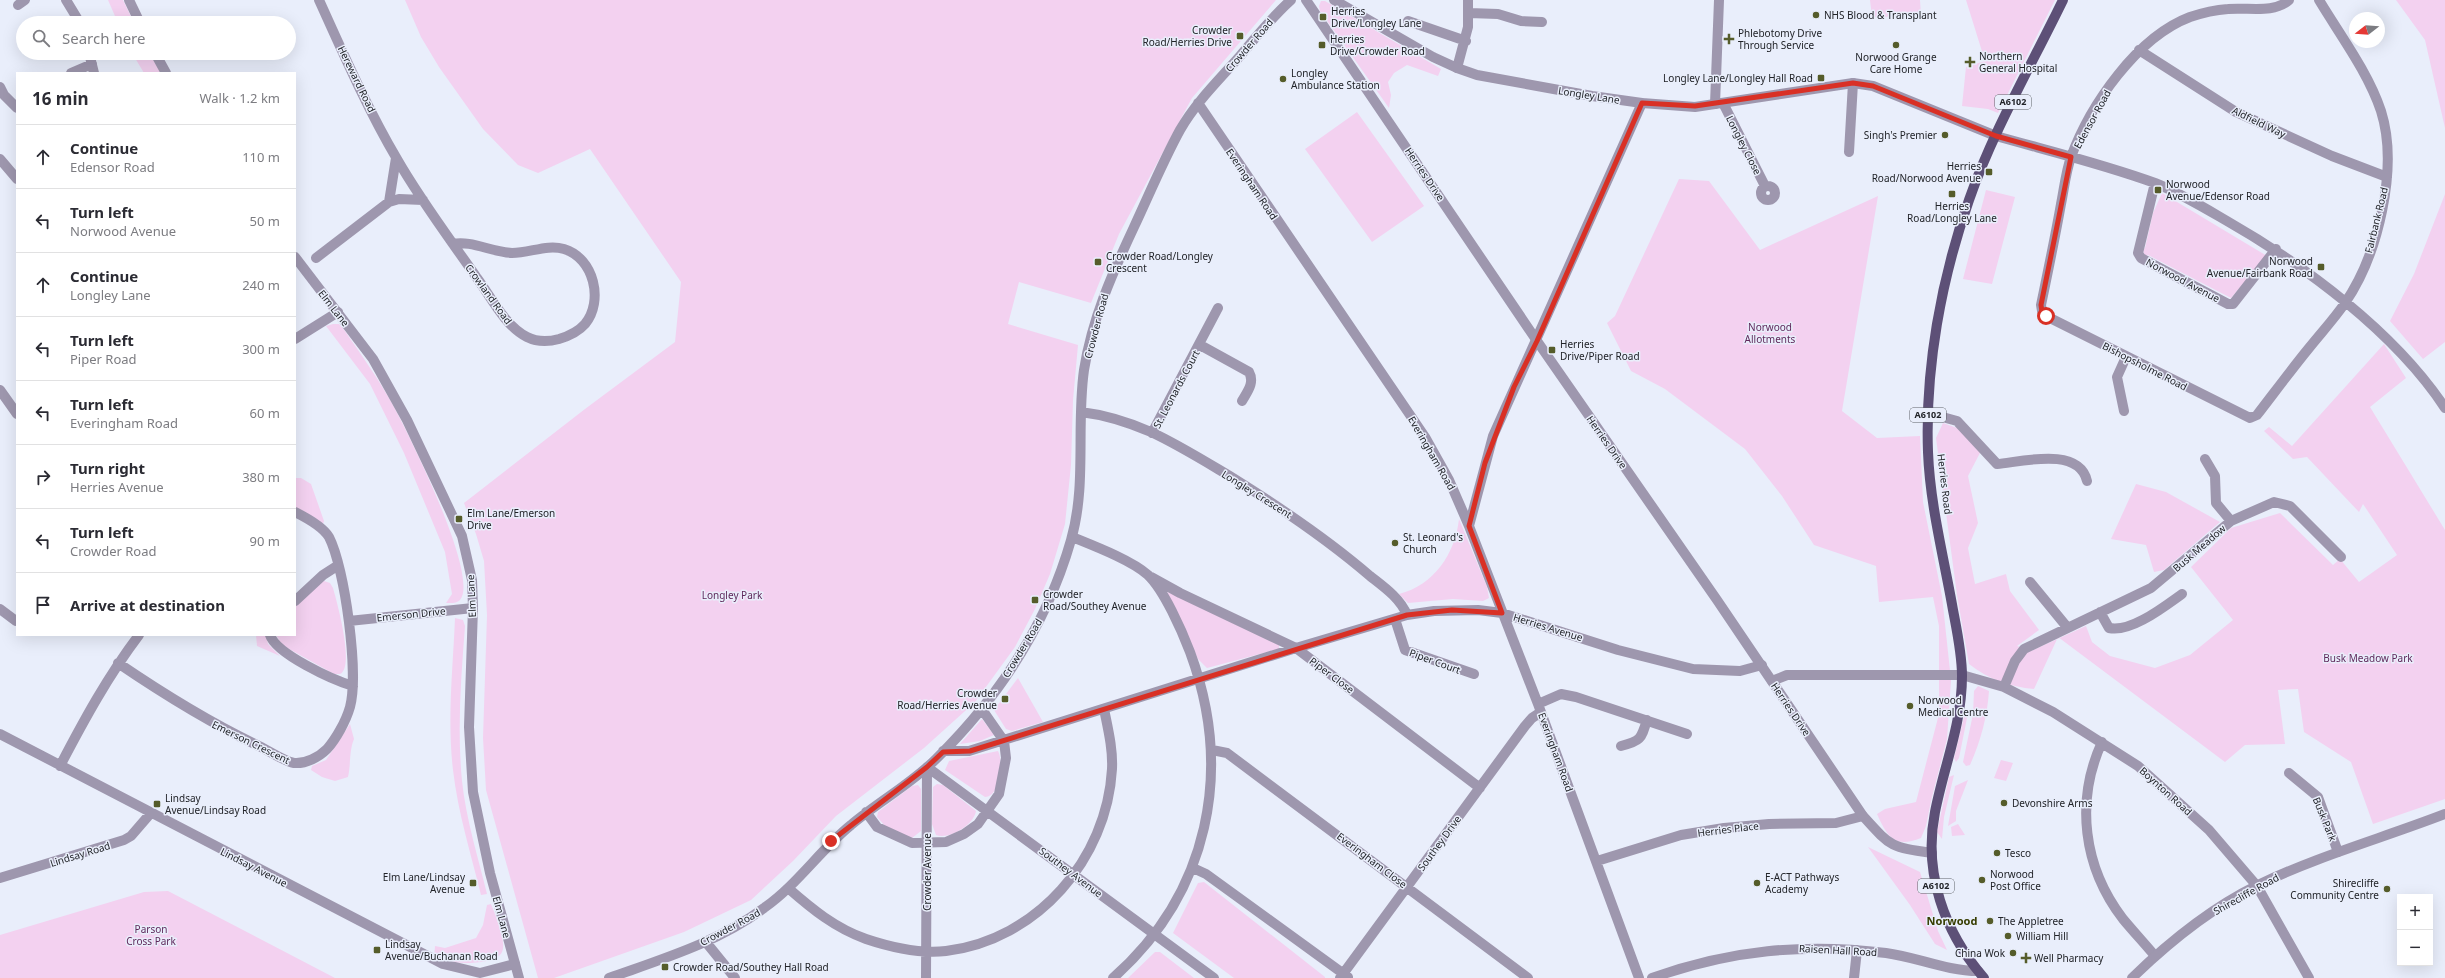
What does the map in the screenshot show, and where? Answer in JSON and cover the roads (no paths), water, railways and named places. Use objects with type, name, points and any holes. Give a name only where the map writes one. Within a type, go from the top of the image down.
[{"type":"main road","name":"Herries Road","points":[[1981,975],[1961,946],[1941,907],[1933,871],[1932,853],[1935,812],[1957,727],[1962,675],[1958,635],[1932,492],[1928,454],[1928,413],[1936,334],[1945,282],[1970,198],[1996,136],[2063,0]]},
{"type":"street","points":[[66,0],[76,16]]},
{"type":"street","points":[[129,0],[137,16]]},
{"type":"street","name":"Hereward Road","points":[[318,0],[396,158],[423,200]]},
{"type":"street","name":"Crowder Road","points":[[614,977],[705,941],[766,908],[788,888],[831,841],[866,812],[927,767],[943,752],[981,708],[1015,664],[1033,634],[1062,570],[1072,536],[1080,468],[1086,360],[1101,301],[1181,128],[1198,103],[1278,12],[1291,0]]},
{"type":"street","name":"Herries Drive","points":[[1306,0],[1537,341],[1762,665],[1863,816],[1887,843],[1899,848],[1932,853]]},
{"type":"street","name":"Longley Lane","points":[[1334,0],[1433,57],[1477,75],[1642,103],[1695,106],[1719,104],[1853,83],[1873,86],[1996,136]]},
{"type":"street","points":[[1458,68],[1466,41],[1469,13],[1468,0]]},
{"type":"street","points":[[1719,0],[1719,104]]},
{"type":"street","name":"Edensor Road","points":[[2042,312],[2071,157],[2094,112],[2110,87],[2139,50],[2151,39],[2171,26],[2189,18],[2229,9],[2275,8],[2284,5],[2289,0]]},
{"type":"street","name":"Fairbank Road","points":[[2250,418],[2257,415],[2345,302],[2362,270],[2373,240],[2387,177],[2388,154],[2381,111],[2368,82],[2319,0]]},
{"type":"street","points":[[1469,13],[1498,14],[1521,21],[1542,22]]},
{"type":"street","points":[[1408,21],[1466,41]]},
{"type":"street","name":"Aldfield Way","points":[[2139,50],[2236,112],[2332,156],[2387,177]]},
{"type":"street","points":[[159,60],[165,72]]},
{"type":"street","points":[[75,72],[93,68]]},
{"type":"street","points":[[1849,152],[1853,83]]},
{"type":"street","points":[[0,87],[4,95],[16,107]]},
{"type":"street","name":"Everingham Road","points":[[1198,103],[1425,437],[1449,480],[1469,526],[1540,708],[1639,978]]},
{"type":"street","points":[[1469,526],[1493,436],[1514,387],[1537,341],[1642,103]]},
{"type":"street","name":"Longley Close","points":[[1719,104],[1765,186]]},
{"type":"street","points":[[1996,136],[2155,183],[2189,199],[2276,249],[2345,302],[2380,334],[2426,382],[2445,408]]},
{"type":"street","points":[[389,202],[396,158]]},
{"type":"street","points":[[0,159],[16,178]]},
{"type":"street","name":"Norwood Avenue","points":[[2155,183],[2138,253],[2141,258],[2148,262],[2228,304],[2233,304],[2276,249]]},
{"type":"street","points":[[316,258],[389,202],[399,199],[423,200]]},
{"type":"street","name":"Crowland Road","points":[[423,200],[453,244],[509,322],[526,336],[545,341],[564,337],[576,332],[591,315],[594,292],[590,270],[584,262],[566,250],[554,247],[512,253],[479,248],[467,243],[453,244]]},
{"type":"street","name":"Elm Lane","points":[[296,258],[373,359],[392,390],[451,510],[468,558],[473,608],[469,727],[473,792],[490,873],[519,978]]},
{"type":"street","name":"St. Leonards Court","points":[[1152,433],[1200,345],[1218,308]]},
{"type":"street","points":[[296,338],[338,312]]},
{"type":"street","name":"Bishopsholme Road","points":[[2042,312],[2046,316],[2126,357],[2250,418]]},
{"type":"street","name":"St. Leonards Court","points":[[1200,345],[1248,372],[1252,377],[1251,384],[1242,401]]},
{"type":"street","points":[[2124,411],[2117,377],[2126,357]]},
{"type":"street","points":[[0,390],[16,413]]},
{"type":"street","name":"Longley Crescent","points":[[1082,412],[1099,414],[1123,421],[1152,433],[1208,463],[1312,529],[1397,599],[1407,615]]},
{"type":"street","points":[[1928,413],[1957,421],[1997,464],[2059,458],[2082,470],[2087,481]]},
{"type":"street","points":[[2205,459],[2215,476],[2216,503],[2231,521]]},
{"type":"street","name":"Busk Meadow","points":[[2004,687],[2015,662],[2024,649],[2067,627],[2151,588],[2231,521],[2274,502],[2283,503],[2290,506],[2341,557]]},
{"type":"street","name":"Emerson Crescent","points":[[118,663],[215,726],[294,763],[311,760],[322,755],[330,746],[350,708],[353,686],[349,621],[337,566],[328,536],[296,513]]},
{"type":"street","name":"Piper Close","points":[[1072,536],[1112,554],[1180,593],[1296,648],[1480,788]]},
{"type":"street","points":[[296,599],[323,574],[337,566]]},
{"type":"street","points":[[1113,978],[1154,935],[1171,913],[1193,868],[1204,830],[1211,791],[1212,750],[1200,679],[1172,612],[1148,576]]},
{"type":"street","points":[[2030,582],[2067,627]]},
{"type":"street","points":[[2100,612],[2109,628],[2122,628],[2147,618],[2182,594]]},
{"type":"street","name":"Emerson Drive","points":[[349,621],[473,608]]},
{"type":"street","points":[[0,609],[16,620]]},
{"type":"street","name":"Herries Avenue","points":[[943,752],[970,751],[1296,648],[1407,615],[1452,610],[1502,613],[1618,650],[1686,668],[1734,671],[1748,670],[1762,665]]},
{"type":"street","name":"Piper Court","points":[[1395,619],[1405,650],[1474,674]]},
{"type":"street","points":[[60,766],[84,719],[118,663],[138,636]]},
{"type":"street","points":[[271,636],[277,647],[336,680],[353,686]]},
{"type":"street","name":"Boynton Road","points":[[1772,681],[1787,675],[1962,675],[2004,687],[2053,712],[2138,766],[2209,830],[2257,886],[2309,978]]},
{"type":"street","name":"Southey Drive","points":[[1344,977],[1407,887],[1528,722],[1540,708],[1561,694],[1647,720],[1687,734]]},
{"type":"street","points":[[866,812],[877,827],[912,843],[946,842],[964,834],[978,824],[1000,794],[1006,758],[1004,740],[981,708]]},
{"type":"street","points":[[788,888],[825,919],[857,935],[882,944],[927,951],[945,951],[988,941],[1010,930],[1038,912],[1058,895],[1088,855],[1100,829],[1108,799],[1112,768],[1110,735],[1104,709]]},
{"type":"street","points":[[1621,746],[1636,742],[1641,738],[1647,720]]},
{"type":"street","name":"Lindsay Avenue","points":[[0,734],[150,814],[425,956],[465,974],[480,973],[515,964]]},
{"type":"street","points":[[2102,742],[2090,771],[2086,800],[2085,824],[2090,850],[2110,898],[2122,918],[2155,956]]},
{"type":"street","name":"Everingham Close","points":[[1212,750],[1227,753],[1528,978]]},
{"type":"street","name":"Southey Avenue","points":[[927,767],[989,811],[1154,935],[1214,978]]},
{"type":"street","name":"Crowder Avenue","points":[[926,978],[927,767]]},
{"type":"street","name":"Busk Park","points":[[2289,774],[2318,797],[2338,852]]},
{"type":"street","name":"Lindsay Road","points":[[0,878],[124,840],[131,836],[150,814]]},
{"type":"street","name":"Shirecliffe Road","points":[[2132,978],[2155,956],[2202,919],[2257,886],[2338,852],[2445,814]]},
{"type":"street","name":"Herries Place","points":[[1597,861],[1639,847],[1703,832],[1769,824],[1836,823],[1863,816]]},
{"type":"street","points":[[1193,868],[1206,874],[1344,977]]},
{"type":"street","points":[[705,941],[735,978]]},
{"type":"street","name":"Raisen Hall Road","points":[[1652,978],[1694,964],[1770,949],[1818,947],[1888,953],[1981,975]]},
{"type":"street","points":[[1854,978],[1857,950]]},
{"type":"place","name":"NHS Blood & Transplant","points":[[1816,15]]},
{"type":"place","name":"Herries Drive/Longley Lane","points":[[1323,17]]},
{"type":"place","name":"Crowder Road/Herries Drive","points":[[1240,36]]},
{"type":"place","name":"Phlebotomy Drive Through Service","points":[[1729,39]]},
{"type":"place","name":"Herries Drive/Crowder Road","points":[[1322,45]]},
{"type":"place","name":"Norwood Grange Care Home","points":[[1896,45]]},
{"type":"place","name":"Northern General Hospital","points":[[1970,62]]},
{"type":"place","name":"Longley Lane/Longley Hall Road","points":[[1821,78]]},
{"type":"place","name":"Longley Ambulance Station","points":[[1283,79]]},
{"type":"place","name":"Singh's Premier","points":[[1945,135]]},
{"type":"place","name":"Herries Road/Norwood Avenue","points":[[1989,172]]},
{"type":"place","name":"Norwood Avenue/Edensor Road","points":[[2158,190]]},
{"type":"place","name":"Herries Road/Longley Lane","points":[[1952,194]]},
{"type":"place","name":"Crowder Road/Longley Crescent","points":[[1098,262]]},
{"type":"place","name":"Norwood Avenue/Fairbank Road","points":[[2321,267]]},
{"type":"place","name":"Herries Drive/Piper Road","points":[[1552,350]]},
{"type":"place","name":"Elm Lane/Emerson Drive","points":[[459,519]]},
{"type":"place","name":"St. Leonard's Church","points":[[1395,543]]},
{"type":"place","name":"Crowder Road/Southey Avenue","points":[[1035,600]]},
{"type":"place","name":"Crowder Road/Herries Avenue","points":[[1005,699]]},
{"type":"place","name":"Norwood Medical Centre","points":[[1910,706]]},
{"type":"place","name":"Devonshire Arms","points":[[2004,803]]},
{"type":"place","name":"Lindsay Avenue/Lindsay Road","points":[[157,804]]},
{"type":"place","name":"Tesco","points":[[1997,853]]},
{"type":"place","name":"Norwood Post Office","points":[[1982,880]]},
{"type":"place","name":"Elm Lane/Lindsay Avenue","points":[[473,883]]},
{"type":"place","name":"E-ACT Pathways Academy","points":[[1757,883]]},
{"type":"place","name":"Shirecliffe Community Centre","points":[[2387,889]]},
{"type":"place","name":"The Appletree","points":[[1990,921]]},
{"type":"place","name":"William Hill","points":[[2008,936]]},
{"type":"place","name":"Lindsay Avenue/Buchanan Road","points":[[377,950]]},
{"type":"place","name":"China Wok","points":[[2013,953]]},
{"type":"place","name":"Well Pharmacy","points":[[2026,958]]},
{"type":"place","name":"Crowder Road/Southey Hall Road","points":[[665,967]]},
{"type":"district","name":"Norwood","points":[[1952,921]]},
{"type":"park label","name":"Norwood Allotments","points":[[1770,332]]},
{"type":"park label","name":"Longley Park","points":[[732,595]]},
{"type":"park label","name":"Busk Meadow Park","points":[[2368,658]]},
{"type":"park label","name":"Parson Cross Park","points":[[151,934]]}]
